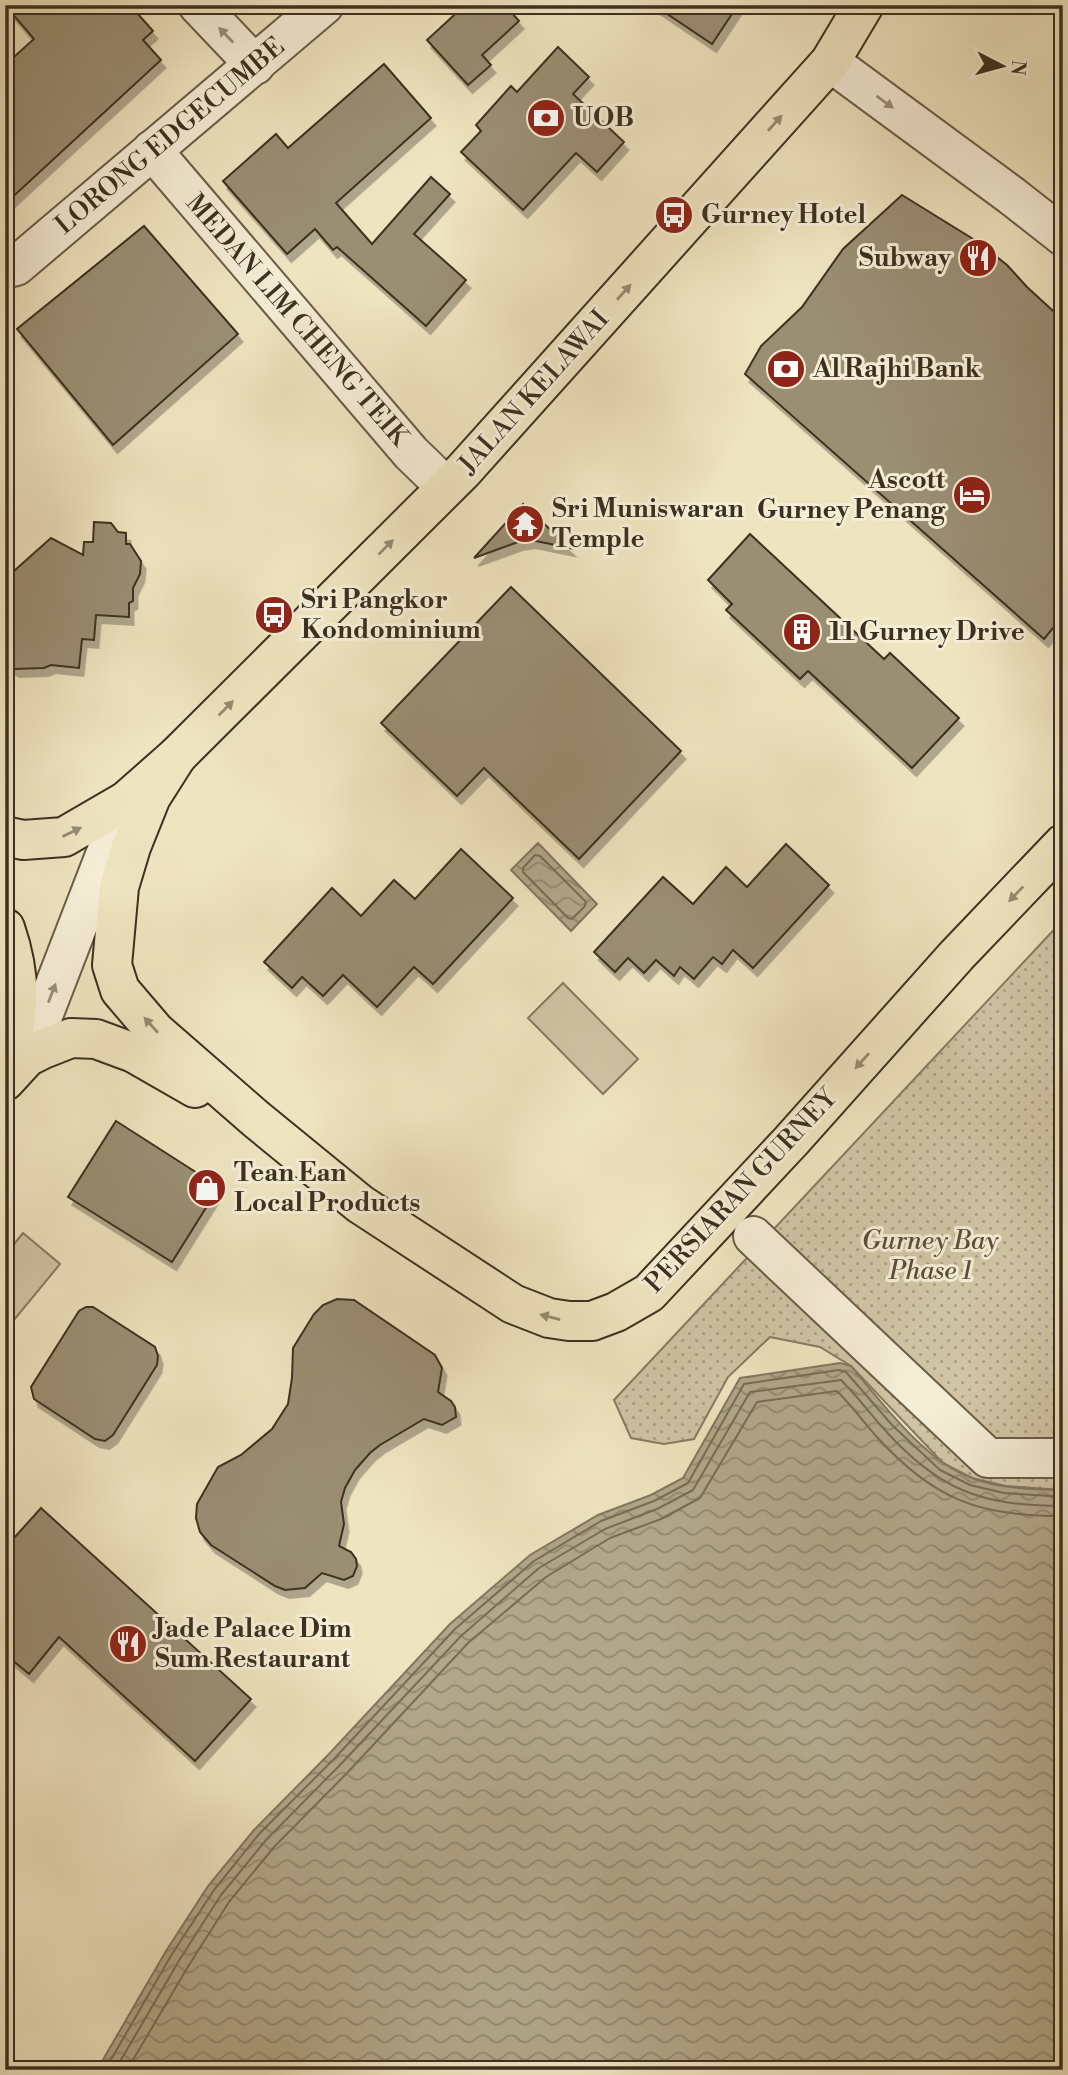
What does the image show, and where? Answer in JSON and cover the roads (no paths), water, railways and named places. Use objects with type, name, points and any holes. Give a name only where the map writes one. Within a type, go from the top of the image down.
[{"type":"main road","name":"JALAN KELAWAI","points":[[5,836],[23,840],[65,837],[126,802],[177,756],[463,471],[830,62],[864,5]]},
{"type":"main road","name":"JALAN KELAWAI","points":[[177,756],[151,797],[127,860],[119,887],[112,965],[120,990],[155,1031],[256,1119]]},
{"type":"main road","name":"PERSIARAN GURNEY","points":[[256,1119],[360,1204],[513,1304],[548,1318],[592,1321],[616,1312],[649,1293],[673,1269],[957,956],[1063,844]]},
{"type":"main road","points":[[5,928],[16,975],[19,1006],[13,1065],[71,1038],[96,1039],[134,1053],[256,1119]]},
{"type":"street","points":[[198,5],[255,65]]},
{"type":"street","name":"LORONG EDGECUMBE","points":[[10,267],[324,5]]},
{"type":"street","points":[[830,62],[1063,236]]},
{"type":"street","name":"MEDAN LIM CHENG TEIK","points":[[152,150],[411,453],[446,487]]},
{"type":"street","points":[[13,1065],[126,802]]},
{"type":"street","points":[[753,1236],[988,1458],[1063,1458]]},
{"type":"water","points":[[538,843],[597,904],[571,931],[511,870]]},
{"type":"water","points":[[840,1363],[851,1366],[906,1430],[938,1459],[955,1470],[994,1484],[1063,1490],[1063,2070],[97,2070],[166,1951],[208,1886],[254,1830],[450,1624],[530,1555],[598,1515],[651,1495],[683,1478],[740,1378]]},
{"type":"place","name":"UOB","points":[[546,118]]},
{"type":"place","name":"Gurney Hotel","points":[[674,215]]},
{"type":"place","name":"Subway","points":[[978,258]]},
{"type":"place","name":"Al Rajhi Bank","points":[[786,369]]},
{"type":"place","name":"Ascott Gurney Penang","points":[[972,495]]},
{"type":"place","name":"Sri Muniswaran Temple","points":[[525,524]]},
{"type":"place","name":"Sri Pangkor Kondominium","points":[[274,615]]},
{"type":"place","name":"11 Gurney Drive","points":[[802,632]]},
{"type":"place","name":"Tean Ean Local Products","points":[[207,1188]]},
{"type":"place","name":"Jade Palace Dim Sum Restaurant","points":[[128,1644]]},
{"type":"park label","name":"Gurney Bay Phase 1","points":[[930,1256]]}]
